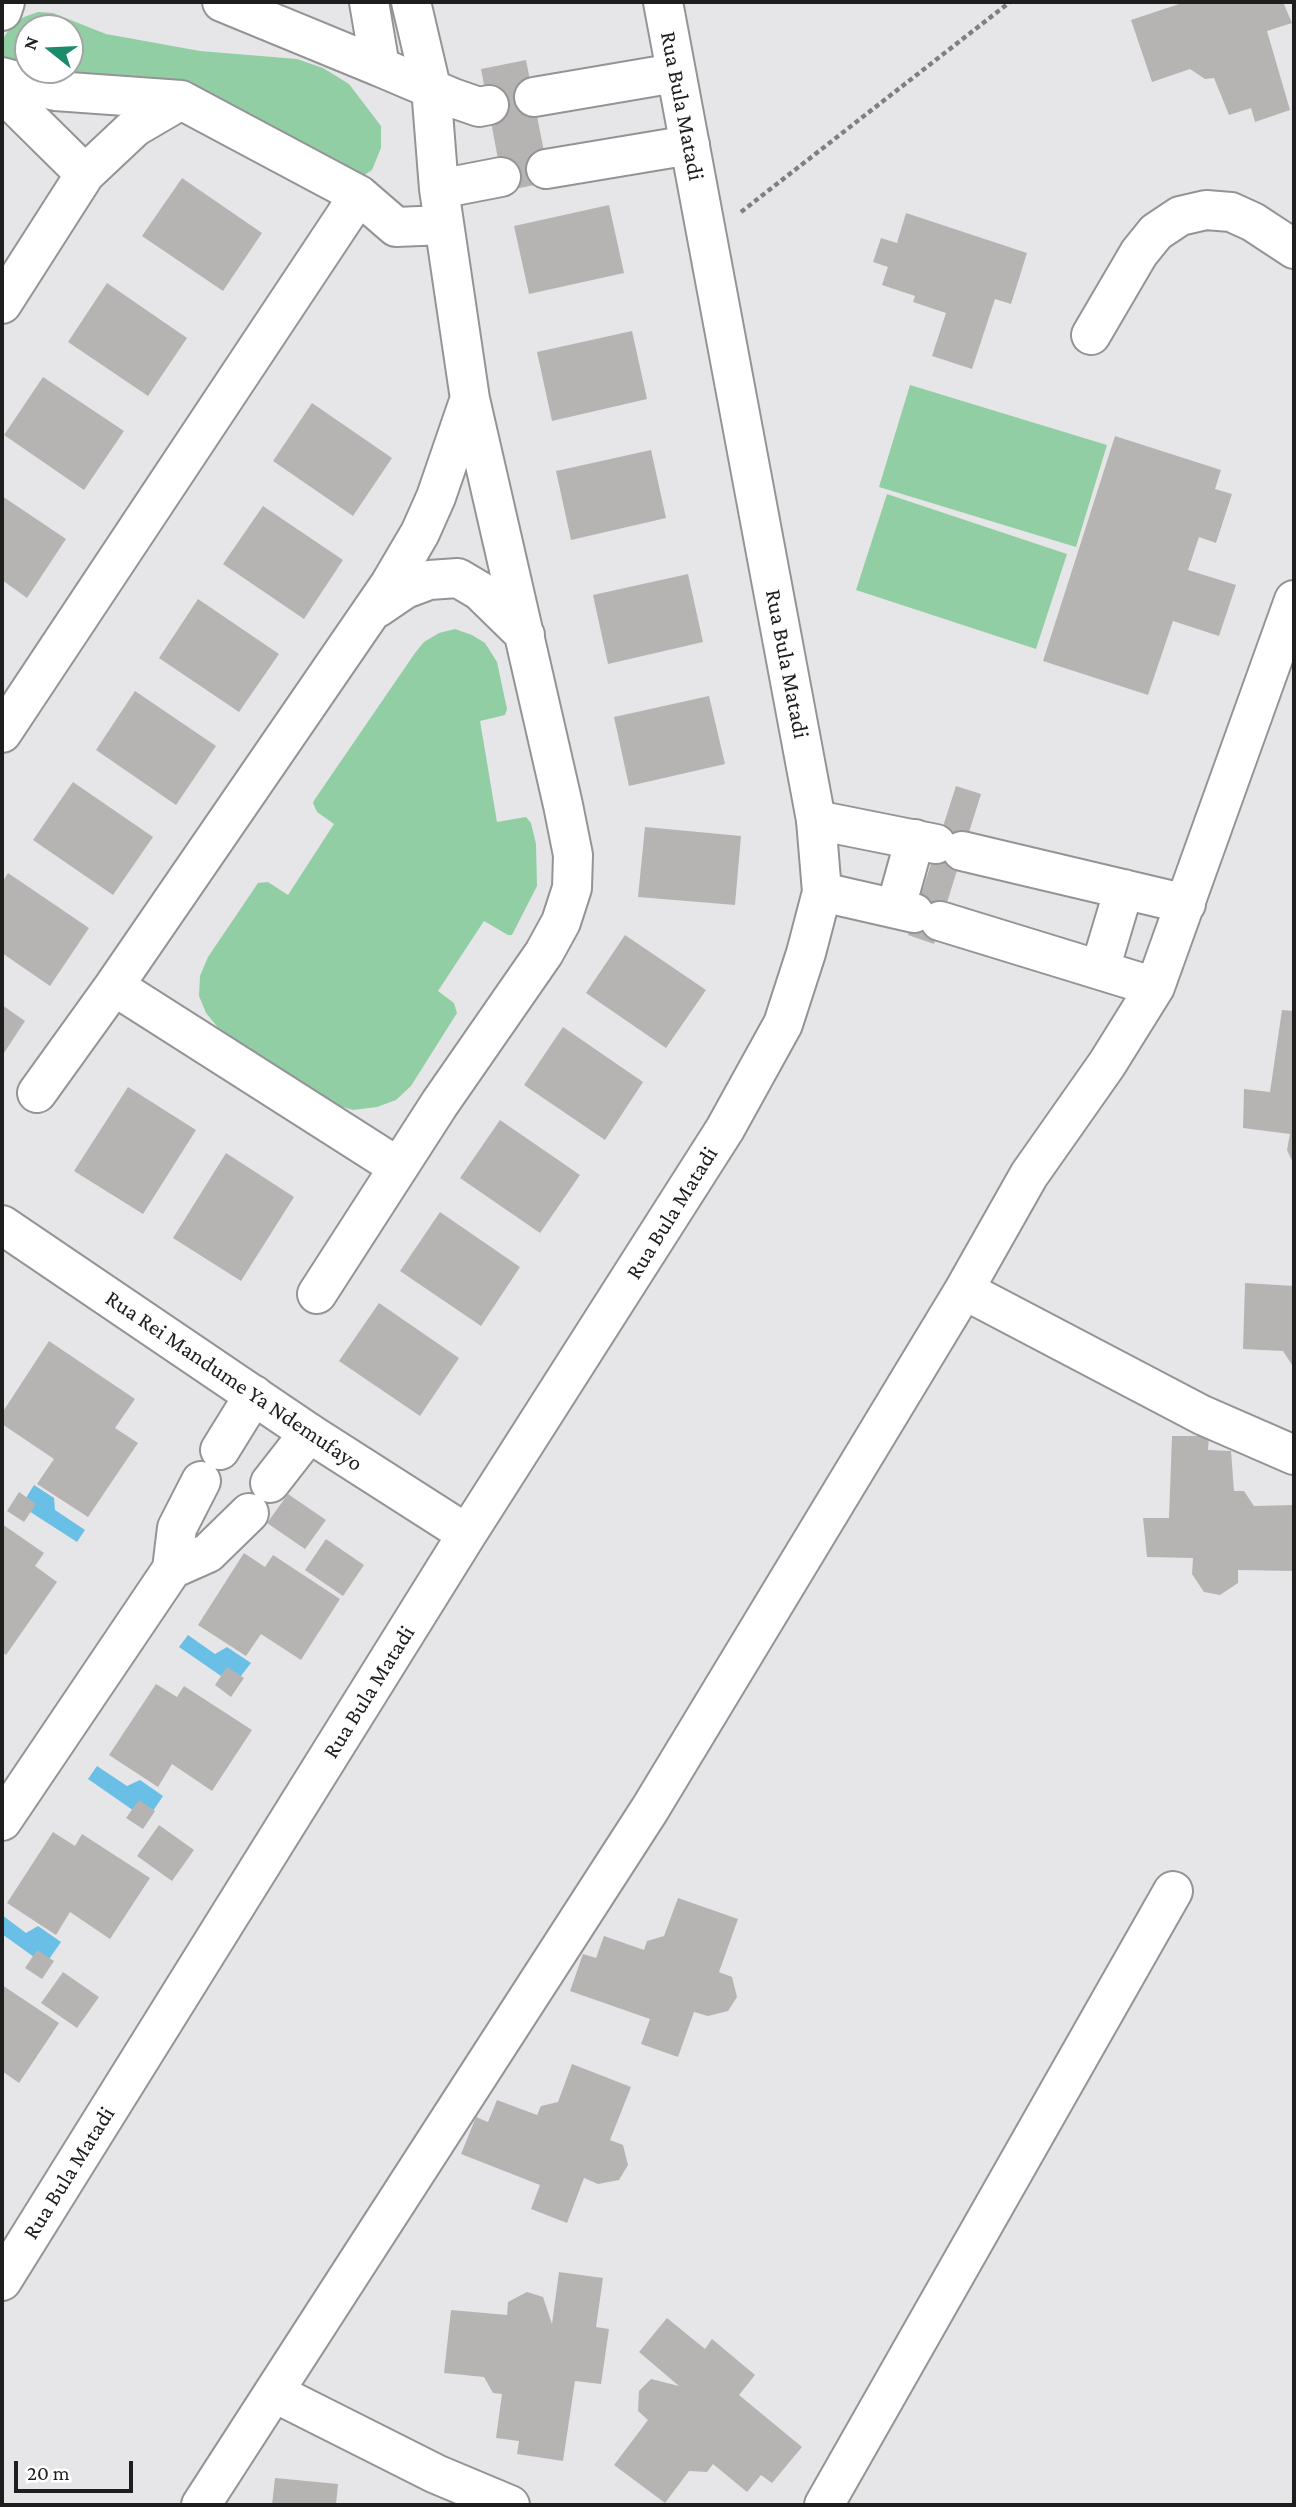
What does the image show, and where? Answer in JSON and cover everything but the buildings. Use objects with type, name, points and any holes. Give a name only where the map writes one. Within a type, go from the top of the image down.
[{"type":"street","points":[[2,11],[5,2]]},
{"type":"street","points":[[222,2],[453,98],[479,107],[489,105]]},
{"type":"street","points":[[369,2],[380,66]]},
{"type":"street","points":[[317,1294],[398,1167],[544,953],[561,922],[572,888],[573,855],[470,399],[442,207],[431,87],[411,2]]},
{"type":"street","name":"Rua Bula Matadi","points":[[2,2281],[467,1534],[718,1140],[783,1024],[806,953],[822,892],[816,820],[663,2]]},
{"type":"street","points":[[534,97],[675,73]]},
{"type":"street","points":[[2,77],[55,91],[181,100],[359,195],[396,227],[502,177]]},
{"type":"street","points":[[2,92],[85,174]]},
{"type":"street","points":[[2,304],[85,174],[135,127],[181,100]]},
{"type":"street","points":[[546,169],[690,145]]},
{"type":"street","points":[[2,733],[359,195]]},
{"type":"street","points":[[1091,335],[1139,253],[1156,232],[1180,216],[1206,210],[1231,212],[1253,222],[1294,249]]},
{"type":"street","points":[[37,1094],[372,611],[420,533],[453,454],[470,399]]},
{"type":"street","points":[[372,611],[417,584],[429,580],[458,578],[480,591],[525,635]]},
{"type":"street","points":[[201,2505],[650,1809],[964,1290],[1029,1175],[1107,1064],[1154,987],[1294,600]]},
{"type":"street","points":[[816,820],[938,845],[1186,904]]},
{"type":"street","points":[[917,914],[938,845]]},
{"type":"street","points":[[1100,969],[1124,889]]},
{"type":"street","points":[[822,892],[917,914],[1154,987]]},
{"type":"street","points":[[114,986],[398,1167]]},
{"type":"street","name":"Rua Rei Mandume Ya Ndemufayo","points":[[2,1225],[309,1433],[467,1534]]},
{"type":"street","points":[[964,1290],[1202,1415],[1294,1455]]},
{"type":"street","points":[[2,1821],[172,1569],[177,1528],[211,1465],[254,1395]]},
{"type":"street","points":[[172,1569],[208,1553],[259,1498],[309,1433]]},
{"type":"street","points":[[824,2505],[1173,1891]]},
{"type":"street","points":[[275,2393],[436,2474],[510,2505]]},
{"type":"path","points":[[707,238],[1010,2]]},
{"type":"green space","points":[[14,24],[14,79],[2,77],[3,39]]},
{"type":"green space","points":[[84,25],[106,34],[200,51],[297,59],[323,68],[349,84],[381,126],[381,148],[372,170],[354,182],[228,110],[50,84],[84,84]]},
{"type":"green space","points":[[910,385],[1107,445],[1076,547],[879,487]]},
{"type":"green space","points":[[887,494],[1067,554],[1036,649],[856,590]]},
{"type":"green space","points":[[455,629],[485,643],[497,662],[507,709],[505,715],[480,721],[497,822],[526,817],[531,823],[536,844],[537,886],[512,935],[484,921],[438,991],[454,1003],[457,1013],[411,1086],[396,1100],[377,1107],[353,1110],[326,1102],[220,1030],[206,1013],[199,996],[200,976],[208,957],[258,883],[268,882],[288,895],[334,824],[317,812],[313,803],[315,799],[424,642],[439,633]]},
{"type":"water","points":[[34,1485],[54,1498],[55,1510],[85,1530],[77,1542],[21,1506]]},
{"type":"water","points":[[188,1635],[215,1654],[227,1647],[251,1663],[234,1685],[179,1647]]},
{"type":"water","points":[[97,1766],[127,1786],[140,1780],[163,1796],[147,1820],[88,1779]]},
{"type":"water","points":[[2,1915],[26,1933],[38,1926],[61,1942],[45,1965],[2,1934]]}]
